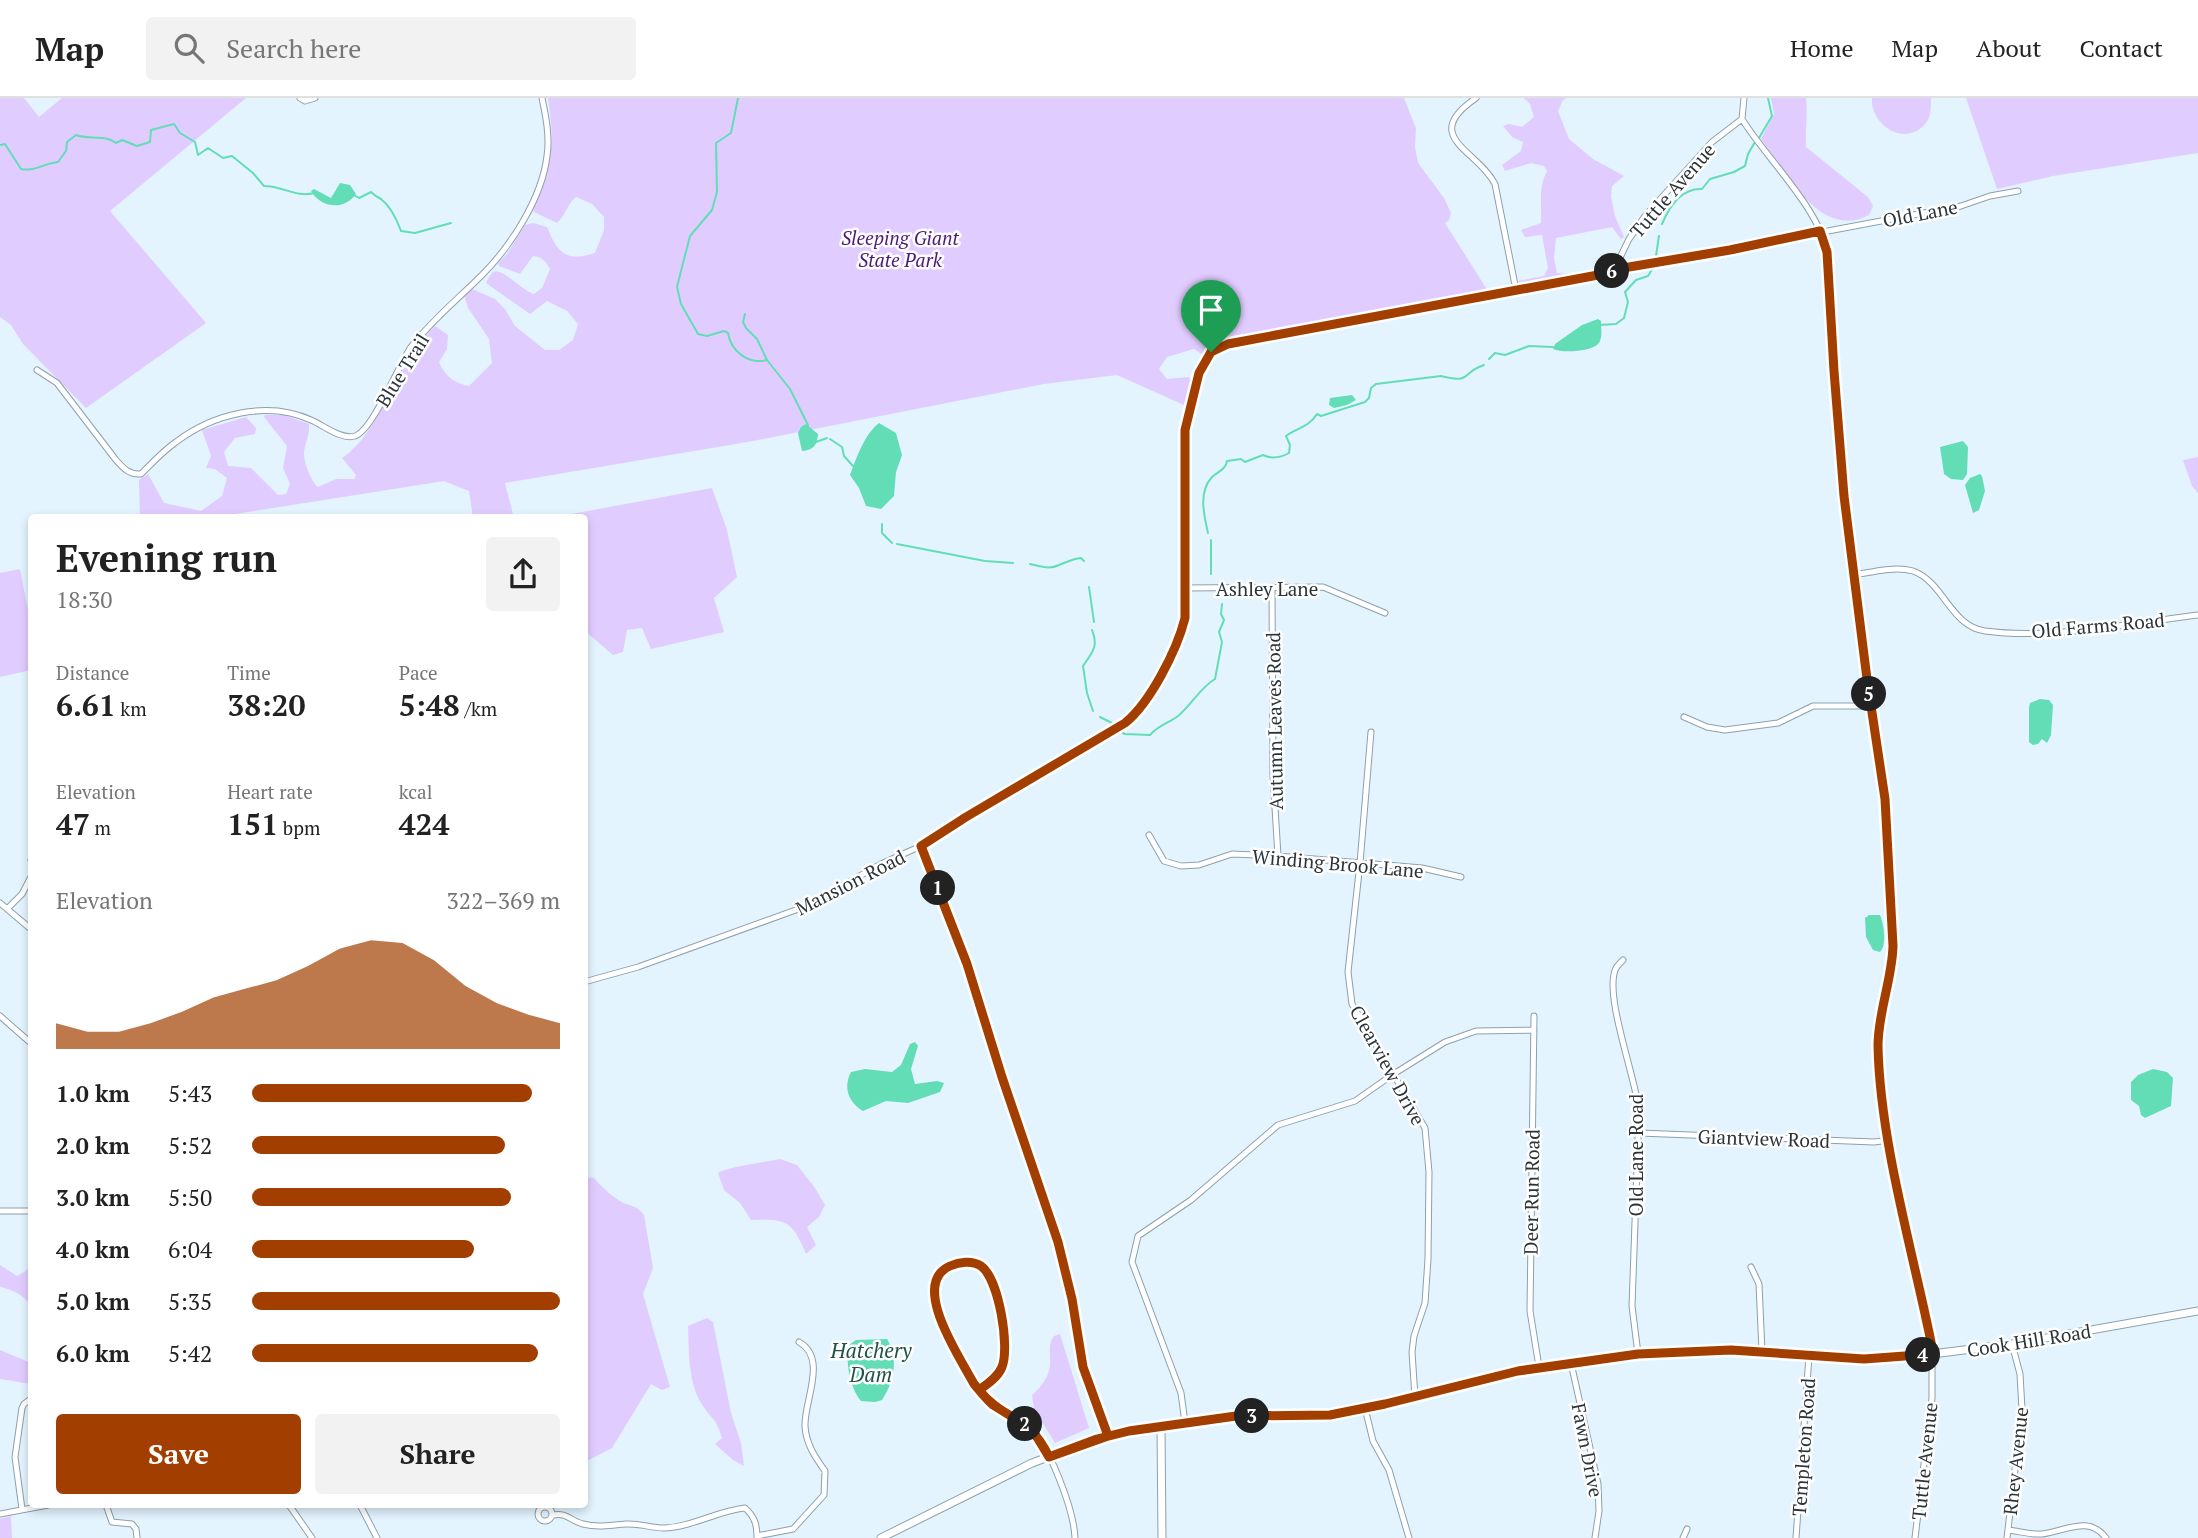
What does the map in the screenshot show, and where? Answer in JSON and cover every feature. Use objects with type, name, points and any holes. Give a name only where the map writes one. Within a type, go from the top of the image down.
[{"type":"street","points":[[300,98],[305,101],[315,98]]},
{"type":"street","name":"Blue Trail","points":[[37,370],[57,383],[122,467],[131,473],[141,474],[163,452],[186,435],[209,422],[234,414],[283,412],[308,418],[347,437],[356,435],[363,430],[411,347],[496,260],[522,222],[547,158],[548,140],[542,98]]},
{"type":"street","points":[[1476,98],[1454,117],[1453,136],[1461,149],[1486,171],[1495,184],[1516,290]]},
{"type":"street","points":[[1742,119],[1744,98]]},
{"type":"street","name":"Tuttle Avenue","points":[[1614,270],[1629,239],[1646,216],[1712,142],[1742,119],[1806,208],[1820,231],[1827,252],[1840,456],[1885,799],[1893,937],[1892,968],[1878,1034],[1880,1070],[1889,1140],[1932,1354],[1931,1406],[1915,1538]]},
{"type":"street","name":"Old Lane","points":[[1820,231],[1961,206],[1990,196],[2018,191]]},
{"type":"street","name":"Mansion Road","points":[[588,981],[784,916],[819,900],[881,864],[921,846],[1133,717],[1151,693],[1181,632],[1186,588],[1185,430],[1199,373],[1211,352],[1219,346],[1820,231]]},
{"type":"street","name":"Old Farms Road","points":[[1854,575],[1896,569],[1913,572],[1926,579],[1959,619],[1984,631],[2047,633],[2198,615]]},
{"type":"street","name":"Autumn Leaves Road","points":[[1272,587],[1272,763],[1278,856]]},
{"type":"street","name":"Ashley Lane","points":[[1186,588],[1323,587],[1385,613]]},
{"type":"street","points":[[1684,717],[1697,720],[1707,727],[1725,730],[1777,723],[1813,706],[1871,706]]},
{"type":"street","name":"Clearview Drive","points":[[1371,732],[1348,972],[1352,1004],[1425,1128],[1429,1172],[1425,1303],[1414,1336],[1412,1352],[1415,1397]]},
{"type":"street","name":"Winding Brook Lane","points":[[1149,835],[1164,860],[1181,866],[1199,865],[1232,854],[1312,857],[1422,868],[1461,877]]},
{"type":"street","points":[[921,846],[967,964],[1005,1088],[1058,1242],[1072,1299],[1083,1367],[1108,1436]]},
{"type":"street","points":[[8,908],[22,894],[28,883]]},
{"type":"street","points":[[0,903],[28,926]]},
{"type":"street","name":"Old Lane Road","points":[[1623,960],[1616,968],[1613,992],[1636,1087],[1639,1133],[1632,1306],[1638,1354]]},
{"type":"street","points":[[0,1016],[28,1040]]},
{"type":"street","name":"Deer Run Road","points":[[1534,1016],[1529,1277],[1530,1311],[1539,1367]]},
{"type":"street","points":[[1185,1423],[1181,1393],[1132,1262],[1138,1236],[1191,1200],[1278,1125],[1355,1101],[1445,1042],[1476,1031],[1534,1030]]},
{"type":"street","name":"Giantview Road","points":[[1639,1133],[1874,1142],[1889,1140]]},
{"type":"street","points":[[0,1211],[28,1211]]},
{"type":"street","points":[[979,1390],[998,1374],[1002,1367],[1002,1322],[998,1297],[989,1276],[983,1267],[974,1262],[964,1262],[949,1266],[939,1273],[934,1282],[944,1327],[979,1390],[993,1405],[1032,1429],[1049,1457],[1065,1495],[1075,1527],[1075,1538]]},
{"type":"street","points":[[1751,1267],[1759,1284],[1762,1352]]},
{"type":"street","name":"Cook Hill Road","points":[[881,1538],[1049,1457],[1108,1436],[1161,1426],[1249,1416],[1321,1416],[1539,1367],[1638,1354],[1704,1350],[1864,1359],[1932,1354],[2012,1344],[2198,1311]]},
{"type":"street","points":[[553,1515],[567,1515],[579,1523],[597,1527],[624,1524],[667,1528],[744,1508],[752,1514],[757,1537],[793,1529],[824,1495],[825,1471],[810,1451],[805,1426],[807,1404],[813,1385],[812,1364],[805,1345],[799,1342]]},
{"type":"street","name":"Rhey Avenue","points":[[2007,1538],[2022,1409],[2020,1374],[2012,1344]]},
{"type":"street","name":"Templeton Road","points":[[1796,1538],[1809,1356]]},
{"type":"street","name":"Fawn Drive","points":[[1571,1363],[1598,1485],[1599,1511],[1595,1538]]},
{"type":"street","points":[[22,1509],[15,1457],[24,1404],[28,1401]]},
{"type":"street","points":[[1365,1408],[1373,1441],[1389,1470],[1409,1538]]},
{"type":"street","points":[[1161,1426],[1162,1538]]},
{"type":"street","points":[[0,1514],[28,1508]]},
{"type":"street","points":[[107,1508],[112,1522],[132,1524],[137,1538]]},
{"type":"street","points":[[291,1508],[312,1538]]},
{"type":"street","points":[[362,1508],[377,1538]]},
{"type":"street","points":[[2008,1530],[2040,1534],[2088,1525],[2099,1529],[2106,1538]]},
{"type":"street","points":[[1683,1538],[1687,1530]]},
{"type":"green space","points":[[0,98],[24,98],[39,117],[62,98],[246,98],[110,211],[206,323],[86,408],[23,344],[11,325],[0,317]]},
{"type":"green space","name":"Sleeping Giant State Park","points":[[548,98],[1404,98],[1416,128],[1418,163],[1444,198],[1451,213],[1445,223],[1488,291],[1210,344],[1203,355],[1194,349],[1167,357],[1159,369],[1167,379],[1188,377],[1192,380],[1184,405],[1117,375],[1044,384],[753,441],[505,483],[513,514],[472,514],[469,491],[444,481],[235,514],[140,514],[139,480],[148,474],[164,503],[201,511],[222,496],[227,478],[215,469],[206,468],[211,456],[202,430],[246,417],[256,428],[255,434],[235,438],[224,452],[228,466],[251,468],[278,495],[286,494],[290,484],[283,468],[287,446],[265,415],[284,415],[309,424],[304,458],[310,476],[318,487],[336,479],[354,479],[356,475],[342,458],[356,447],[368,432],[410,357],[435,326],[448,335],[447,349],[439,362],[454,381],[469,386],[492,363],[489,339],[468,308],[464,295],[472,289],[495,299],[515,326],[545,350],[559,350],[573,340],[578,324],[567,311],[547,301],[530,314],[486,283],[493,272],[497,271],[534,294],[542,288],[550,269],[541,258],[533,256],[520,274],[499,266],[498,263],[507,254],[525,225],[533,223],[547,227],[555,244],[570,256],[595,253],[604,230],[604,217],[592,204],[576,197],[557,223],[534,212],[551,154]]},
{"type":"green space","points":[[1524,98],[1567,98],[1563,100],[1558,111],[1569,139],[1593,159],[1624,176],[1612,186],[1611,197],[1624,237],[1621,239],[1612,227],[1556,238],[1554,258],[1557,273],[1577,275],[1520,285],[1518,281],[1544,276],[1548,268],[1542,235],[1525,237],[1521,230],[1541,223],[1541,190],[1547,171],[1544,166],[1531,163],[1505,171],[1502,165],[1521,151],[1523,142],[1512,137],[1503,126],[1509,124],[1522,127],[1534,117],[1530,104]]},
{"type":"green space","points":[[1771,98],[1806,98],[1806,147],[1868,197],[1873,206],[1869,215],[1852,221],[1835,219],[1820,211],[1793,184],[1761,139],[1774,114]]},
{"type":"green space","points":[[1872,98],[1931,98],[1930,116],[1917,131],[1898,133],[1882,124],[1876,116]]},
{"type":"green space","points":[[1966,98],[2198,98],[2198,153],[2053,176],[1997,189]]},
{"type":"green space","points":[[2198,457],[2198,493],[2192,486],[2183,460]]},
{"type":"green space","points":[[712,488],[727,530],[737,577],[714,598],[724,632],[651,649],[642,628],[627,630],[623,652],[613,655],[588,634],[588,514],[572,514]]},
{"type":"green space","points":[[20,569],[28,610],[28,671],[0,677],[0,573]]},
{"type":"green space","points":[[780,1159],[797,1165],[825,1205],[819,1217],[807,1227],[816,1245],[806,1254],[792,1228],[786,1224],[772,1220],[751,1220],[740,1203],[724,1190],[718,1173]]},
{"type":"green space","points":[[588,1177],[594,1178],[613,1196],[636,1207],[644,1215],[653,1268],[643,1294],[670,1387],[662,1390],[651,1384],[612,1448],[588,1460]]},
{"type":"green space","points":[[0,1265],[17,1276],[28,1267],[28,1302],[9,1289],[0,1287]]},
{"type":"green space","points":[[707,1318],[713,1322],[744,1466],[715,1444],[722,1438],[720,1431],[700,1401],[693,1384],[688,1326]]},
{"type":"green space","points":[[1060,1334],[1089,1428],[1055,1443],[1034,1409],[1032,1395],[1046,1378],[1050,1365],[1051,1343],[1054,1336]]},
{"type":"green space","points":[[0,1350],[28,1362],[28,1384],[0,1379]]},
{"type":"green space","points":[[11,1516],[12,1538],[0,1538],[0,1519]]},
{"type":"water","points":[[340,183],[350,185],[356,194],[339,205],[326,204],[311,191],[314,189],[331,198]]},
{"type":"water","points":[[1598,319],[1601,321],[1601,336],[1600,342],[1594,347],[1576,351],[1553,349],[1555,344],[1582,325]]},
{"type":"water","points":[[1352,395],[1356,400],[1347,405],[1334,408],[1329,405],[1330,398]]},
{"type":"water","points":[[879,423],[896,433],[902,455],[896,472],[894,496],[881,509],[866,506],[850,475],[866,439]]},
{"type":"water","points":[[806,424],[818,434],[818,438],[812,448],[802,451],[798,433]]},
{"type":"water","points":[[1963,441],[1968,447],[1967,474],[1963,480],[1951,479],[1944,474],[1940,447]]},
{"type":"water","points":[[1980,474],[1985,491],[1979,510],[1973,513],[1965,485],[1970,478]]},
{"type":"water","points":[[2040,699],[2049,700],[2053,705],[2051,735],[2047,743],[2042,739],[2033,745],[2029,742],[2029,707],[2030,703]]},
{"type":"water","points":[[1869,915],[1880,915],[1884,940],[1880,952],[1873,950],[1866,937],[1865,918]]},
{"type":"water","points":[[915,1042],[918,1046],[911,1069],[915,1084],[937,1081],[944,1083],[940,1092],[908,1103],[886,1101],[863,1111],[858,1107],[847,1089],[851,1072],[865,1069],[892,1072],[901,1065],[910,1044]]},
{"type":"water","points":[[2153,1069],[2167,1072],[2173,1078],[2171,1106],[2145,1118],[2141,1115],[2139,1106],[2131,1100],[2131,1082],[2138,1075]]},
{"type":"water","name":"Hatchery Dam","points":[[887,1339],[894,1362],[890,1386],[882,1400],[861,1401],[849,1374],[849,1345],[856,1340]]},
{"type":"waterway","points":[[738,98],[731,133],[716,143],[717,192],[712,210],[690,236],[677,287],[681,304],[698,334],[707,336],[724,331],[742,355],[753,360],[767,360]]},
{"type":"waterway","points":[[1759,138],[1772,116],[1768,98]]},
{"type":"waterway","points":[[0,145],[5,144],[21,169],[30,169],[58,162],[66,151],[67,142],[76,135],[116,143],[122,140],[137,146],[150,142],[151,130],[174,124],[180,133],[195,142],[198,155],[208,148],[223,158],[232,156],[264,186],[302,194],[314,193]]},
{"type":"waterway","points":[[1662,224],[1672,205],[1682,195],[1702,189],[1710,179],[1745,166],[1755,142]]},
{"type":"waterway","points":[[354,195],[359,198],[371,192],[381,199],[393,214],[401,231],[415,233],[451,223]]},
{"type":"waterway","points":[[1656,256],[1659,236]]},
{"type":"waterway","points":[[1599,325],[1616,324],[1624,318],[1628,302],[1625,292],[1636,280],[1648,276],[1653,268],[1658,266]]},
{"type":"waterway","points":[[745,314],[743,322],[746,328],[757,339],[767,360],[790,389],[808,425]]},
{"type":"waterway","points":[[1489,359],[1495,353],[1505,355],[1529,346],[1553,347]]},
{"type":"waterway","points":[[1208,533],[1203,504],[1205,490],[1212,477],[1224,468],[1227,461],[1241,459],[1245,462],[1263,455],[1276,457],[1289,453],[1290,445],[1286,436],[1307,425],[1317,414],[1321,416],[1365,402],[1369,398],[1371,388],[1376,384],[1441,376],[1458,379],[1484,365]]},
{"type":"waterway","points":[[816,442],[827,438]]},
{"type":"waterway","points":[[830,439],[842,447],[844,456],[853,466]]},
{"type":"waterway","points":[[882,524],[882,533],[892,543]]},
{"type":"waterway","points":[[1211,540],[1211,574]]},
{"type":"waterway","points":[[897,544],[985,561],[1013,563]]},
{"type":"waterway","points":[[1030,564],[1052,567],[1078,558],[1084,561]]},
{"type":"waterway","points":[[1089,587],[1094,622]]},
{"type":"waterway","points":[[1119,731],[1125,734],[1150,735],[1178,716],[1215,679],[1222,642],[1219,632],[1224,620],[1221,614],[1222,604]]},
{"type":"waterway","points":[[1092,630],[1095,645],[1083,666],[1093,711]]},
{"type":"waterway","points":[[1100,717],[1114,724]]},
{"type":"route","points":[[1211,352],[1199,373],[1185,430],[1185,618],[1181,632],[1151,693],[1139,711],[1113,731],[1042,771],[921,846],[967,964],[1058,1242],[1072,1299],[1083,1367],[1108,1436],[1049,1457],[1032,1429],[993,1405],[987,1400],[974,1384],[940,1319],[934,1291],[934,1282],[939,1273],[949,1266],[964,1262],[974,1262],[983,1267],[989,1276],[998,1297],[1002,1322],[1002,1367],[998,1374],[979,1390],[993,1405],[1015,1417],[1032,1429],[1042,1443],[1049,1457],[1097,1439],[1108,1436],[1129,1431],[1236,1416],[1330,1415],[1518,1371],[1638,1354],[1731,1350],[1841,1359],[1932,1354],[1894,1164],[1880,1070],[1879,1025],[1892,968],[1893,946],[1885,799],[1844,496],[1827,252],[1820,231],[1228,344],[1211,352]]}]
